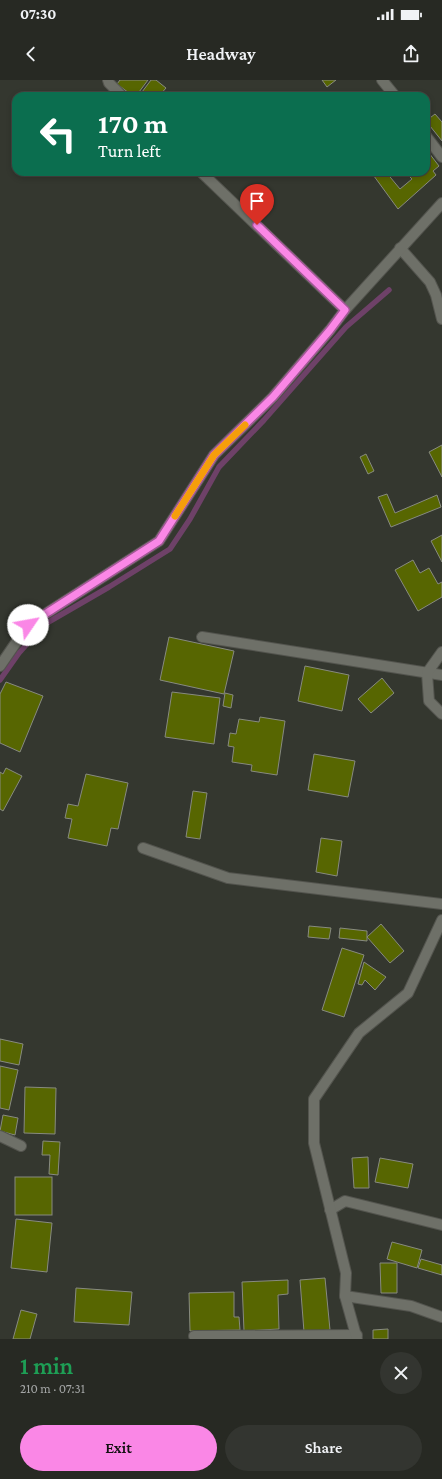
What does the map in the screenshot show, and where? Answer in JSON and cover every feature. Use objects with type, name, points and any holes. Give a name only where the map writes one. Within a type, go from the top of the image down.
[{"type":"street","points":[[108,80],[108,83],[118,92]]},
{"type":"street","points":[[382,80],[392,92]]},
{"type":"street","points":[[430,141],[442,157]]},
{"type":"street","points":[[205,176],[345,310]]},
{"type":"street","points":[[0,666],[28,625],[159,541],[214,455],[273,397],[345,310],[442,202]]},
{"type":"street","points":[[400,248],[430,282],[436,295],[442,319]]},
{"type":"street","points":[[202,637],[442,675]]},
{"type":"street","points":[[442,652],[427,673],[429,701],[442,714]]},
{"type":"street","points":[[142,848],[228,878],[442,904]]},
{"type":"street","points":[[194,1336],[357,1337],[345,1296],[346,1273],[314,1143],[314,1099],[359,1033],[408,993],[442,920]]},
{"type":"street","points":[[0,1136],[21,1146]]},
{"type":"street","points":[[330,1210],[345,1201],[442,1225]]},
{"type":"street","points":[[345,1296],[412,1306],[442,1317]]},
{"type":"building","points":[[120,80],[148,80],[139,92],[128,92],[117,84]]},
{"type":"building","points":[[151,80],[156,80],[166,88],[162,92],[142,92]]},
{"type":"building","points":[[322,80],[336,80],[327,87]]},
{"type":"building","points":[[435,114],[442,122],[442,141],[430,126],[430,118]]},
{"type":"building","points":[[430,154],[439,166],[433,171],[436,175],[398,209],[374,176],[389,176],[400,189],[412,179],[410,177],[430,176]]},
{"type":"building","points":[[442,445],[442,477],[429,452]]},
{"type":"building","points":[[366,454],[374,471],[368,474],[360,457]]},
{"type":"building","points":[[387,494],[395,513],[437,495],[441,507],[391,527],[378,497]]},
{"type":"building","points":[[442,535],[442,562],[431,541]]},
{"type":"building","points":[[413,560],[420,573],[429,568],[438,584],[442,582],[442,597],[418,611],[395,570]]},
{"type":"building","points":[[169,637],[234,651],[224,694],[160,680]]},
{"type":"building","points":[[305,666],[349,675],[342,711],[298,701]]},
{"type":"building","points":[[382,678],[394,693],[371,713],[358,699]]},
{"type":"building","points":[[6,682],[43,696],[20,752],[0,743],[0,694]]},
{"type":"building","points":[[172,692],[220,698],[214,744],[165,737]]},
{"type":"building","points":[[225,693],[233,695],[231,708],[223,706]]},
{"type":"building","points":[[260,717],[285,721],[277,775],[251,771],[252,765],[232,762],[234,747],[228,746],[230,733],[236,734],[239,719],[259,722]]},
{"type":"building","points":[[314,754],[355,761],[348,797],[308,790]]},
{"type":"building","points":[[6,768],[22,776],[3,811],[0,809],[0,772],[3,774]]},
{"type":"building","points":[[86,774],[128,783],[118,829],[111,828],[107,846],[68,838],[72,819],[65,818],[68,804],[78,806]]},
{"type":"building","points":[[193,791],[207,793],[200,839],[186,837]]},
{"type":"building","points":[[321,838],[342,841],[337,876],[316,872]]},
{"type":"building","points":[[381,924],[404,951],[390,963],[367,937]]},
{"type":"building","points":[[309,926],[331,928],[329,939],[308,937]]},
{"type":"building","points":[[340,928],[367,931],[367,941],[339,938]]},
{"type":"building","points":[[342,948],[364,955],[344,1017],[322,1010]]},
{"type":"building","points":[[364,962],[386,977],[375,990],[365,980],[362,985],[358,984]]},
{"type":"building","points":[[0,1039],[23,1044],[19,1065],[0,1061]]},
{"type":"building","points":[[0,1066],[18,1070],[9,1110],[0,1108]]},
{"type":"building","points":[[25,1087],[56,1088],[55,1134],[24,1133]]},
{"type":"building","points":[[3,1115],[18,1118],[15,1135],[0,1131]]},
{"type":"building","points":[[43,1141],[60,1142],[58,1175],[49,1174],[50,1155],[42,1155]]},
{"type":"building","points":[[368,1157],[369,1188],[354,1188],[352,1158]]},
{"type":"building","points":[[380,1158],[413,1164],[408,1188],[375,1182]]},
{"type":"building","points":[[15,1177],[52,1177],[52,1215],[15,1215]]},
{"type":"building","points":[[16,1219],[52,1223],[47,1272],[11,1268]]},
{"type":"building","points":[[392,1242],[422,1250],[417,1268],[387,1259]]},
{"type":"building","points":[[421,1259],[442,1265],[442,1275],[418,1268]]},
{"type":"building","points":[[380,1263],[397,1263],[397,1293],[381,1293]]},
{"type":"building","points":[[325,1278],[330,1330],[304,1332],[300,1280]]},
{"type":"building","points":[[288,1280],[288,1294],[278,1295],[279,1329],[244,1331],[242,1282]]},
{"type":"building","points":[[76,1288],[132,1292],[129,1325],[74,1322]]},
{"type":"building","points":[[234,1292],[234,1317],[239,1317],[240,1330],[190,1331],[189,1293]]},
{"type":"building","points":[[21,1310],[37,1314],[30,1339],[13,1339]]},
{"type":"building","points":[[388,1329],[388,1339],[373,1339],[373,1330]]},
{"type":"waterway","points":[[0,680],[19,653],[45,624],[109,587],[170,549],[190,519],[219,467],[264,420],[346,327],[389,290]]},
{"type":"slow traffic","points":[[175,516],[214,455],[245,425]]},
{"type":"route","points":[[28,625],[159,541],[214,455],[273,397],[345,310],[257,225]]}]
